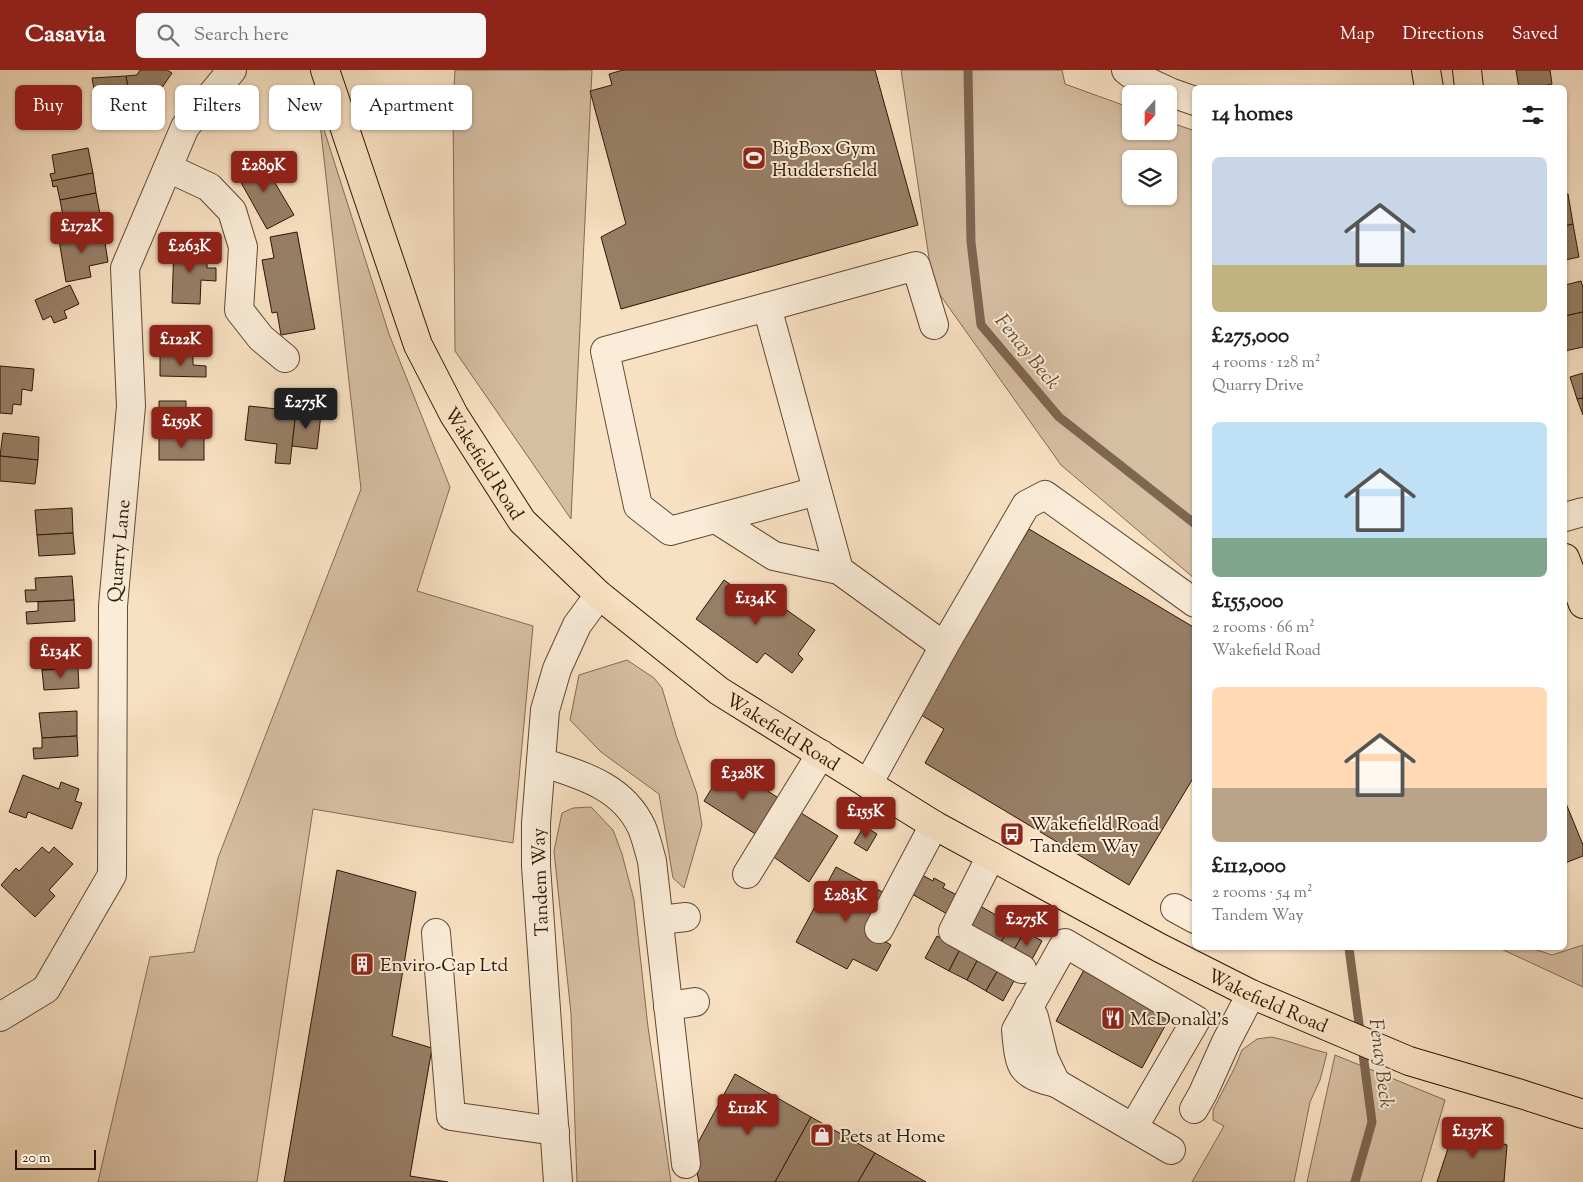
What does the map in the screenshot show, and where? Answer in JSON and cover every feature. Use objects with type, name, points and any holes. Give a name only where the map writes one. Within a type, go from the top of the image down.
[{"type":"highway","name":"Wakefield Road","points":[[325,70],[418,345],[454,415],[522,521],[599,595],[719,691],[934,825],[1160,948],[1251,994],[1409,1061],[1583,1114]]},
{"type":"highway","points":[[1426,70],[1428,85]]},
{"type":"highway","points":[[1467,70],[1469,85]]},
{"type":"highway","points":[[1567,563],[1583,604]]},
{"type":"street","name":"Quarry Lane","points":[[0,1017],[46,989],[112,875],[113,606],[131,406],[125,268],[185,128],[232,70]]},
{"type":"street","points":[[1126,70],[1172,93],[1192,100]]},
{"type":"street","points":[[168,168],[209,187],[232,211],[243,247],[239,310],[261,338],[285,358]]},
{"type":"street","points":[[817,491],[670,531],[638,506],[605,351],[916,266],[934,325]]},
{"type":"street","points":[[766,307],[838,570]]},
{"type":"street","points":[[868,784],[944,646],[1026,505],[1045,495],[1192,601]]},
{"type":"street","points":[[1567,516],[1583,512]]},
{"type":"street","points":[[716,519],[774,556],[838,570],[944,646]]},
{"type":"street","name":"Tandem Way","points":[[558,1182],[536,866],[536,823],[545,710],[557,669],[577,625],[599,595]]},
{"type":"street","points":[[747,874],[821,754]]},
{"type":"street","points":[[541,762],[587,777],[608,788],[628,806],[642,827],[652,861],[686,1164]]},
{"type":"street","points":[[879,929],[934,825]]},
{"type":"street","points":[[991,856],[953,931],[1022,969]]},
{"type":"street","points":[[659,920],[686,917]]},
{"type":"street","points":[[436,933],[451,1116],[555,1131]]},
{"type":"street","points":[[1134,1128],[1196,1020],[1065,943],[1029,1006],[1034,1017],[1044,1058],[1056,1083],[1171,1150]]},
{"type":"street","points":[[1198,1101],[1251,994]]},
{"type":"street","points":[[668,1006],[695,1002]]},
{"type":"shaded area","points":[[455,70],[592,70],[571,519],[455,351],[453,130],[472,130],[472,85],[454,85]]},
{"type":"shaded area","points":[[901,70],[1062,70],[1065,84],[1122,105],[1122,140],[1178,140],[1178,125],[1192,130],[1192,576],[1061,465],[933,285]]},
{"type":"shaded area","points":[[321,130],[324,130],[389,334],[450,487],[417,591],[533,626],[513,843],[313,809],[257,1182],[98,1182],[150,957],[194,952],[218,858],[361,489]]},
{"type":"shaded area","points":[[627,660],[654,678],[662,688],[697,794],[702,825],[684,888],[673,878],[659,794],[601,752],[570,720],[579,675]]},
{"type":"shaded area","points":[[591,807],[613,830],[622,854],[634,900],[648,1027],[671,1182],[577,1182],[571,1014],[554,851],[562,813],[573,808]]},
{"type":"shaded area","points":[[1583,945],[1583,987],[1503,950],[1537,950],[1552,955]]},
{"type":"shaded area","points":[[1272,1037],[1327,1053],[1320,1080],[1310,1102],[1294,1182],[1192,1182],[1224,1126],[1213,1120],[1213,1110],[1242,1050],[1257,1039]]},
{"type":"shaded area","points":[[1335,1055],[1445,1100],[1421,1182],[1307,1182]]},
{"type":"building","points":[[140,70],[167,70],[172,73],[164,85],[128,85],[126,76],[137,75]]},
{"type":"building","name":"BigBox Gym Huddersfield","points":[[623,70],[875,70],[918,225],[621,309],[601,237],[626,224],[590,91],[612,85],[609,74]]},
{"type":"building","points":[[1516,70],[1550,70],[1552,84],[1518,85]]},
{"type":"building","points":[[126,76],[128,85],[93,85],[92,78]]},
{"type":"building","points":[[88,148],[93,173],[52,181],[50,174],[55,173],[52,155]]},
{"type":"building","points":[[259,156],[294,215],[267,229],[234,170]]},
{"type":"building","points":[[93,173],[96,193],[60,200],[57,186],[53,187],[52,181]]},
{"type":"building","points":[[96,193],[103,230],[67,237],[60,200]]},
{"type":"building","points":[[1567,194],[1573,224],[1567,226]]},
{"type":"building","points":[[1573,224],[1579,257],[1567,260],[1567,226]]},
{"type":"building","points":[[103,230],[108,262],[89,266],[91,277],[66,282],[58,234],[66,232],[67,237]]},
{"type":"building","points":[[297,232],[315,329],[281,335],[277,312],[272,313],[262,260],[274,258],[270,237]]},
{"type":"building","points":[[174,246],[207,247],[207,268],[216,268],[216,281],[201,280],[200,304],[172,303]]},
{"type":"building","points":[[1581,281],[1583,288],[1583,312],[1567,316],[1567,284]]},
{"type":"building","points":[[70,285],[79,304],[64,311],[67,318],[54,323],[51,316],[43,320],[35,300]]},
{"type":"building","points":[[1583,312],[1583,347],[1567,351],[1567,316]]},
{"type":"building","points":[[161,328],[194,328],[193,355],[160,355]]},
{"type":"building","points":[[160,355],[193,355],[193,365],[206,366],[206,377],[160,376]]},
{"type":"building","points":[[0,366],[34,369],[32,391],[22,389],[21,405],[13,404],[12,414],[0,413]]},
{"type":"building","points":[[1583,373],[1583,398],[1577,399],[1570,377]]},
{"type":"building","points":[[1583,398],[1583,415],[1577,399]]},
{"type":"building","points":[[159,401],[186,401],[186,412],[192,412],[192,439],[159,438]]},
{"type":"building","points":[[249,406],[296,411],[290,464],[275,463],[277,444],[245,440]]},
{"type":"building","points":[[296,411],[321,414],[317,449],[292,446]]},
{"type":"building","points":[[3,433],[39,437],[38,460],[0,456]]},
{"type":"building","points":[[159,438],[204,438],[204,460],[159,460]]},
{"type":"building","points":[[0,456],[38,460],[35,484],[0,481]]},
{"type":"building","points":[[72,508],[73,533],[37,535],[35,510]]},
{"type":"building","points":[[1029,529],[1192,626],[1192,780],[1129,885],[925,763],[944,729],[918,713]]},
{"type":"building","points":[[73,533],[75,554],[39,556],[37,535]]},
{"type":"building","points":[[72,576],[74,600],[26,602],[25,590],[36,590],[35,578]]},
{"type":"building","points":[[724,580],[757,603],[764,594],[815,630],[798,654],[803,659],[792,673],[765,653],[757,663],[696,619]]},
{"type":"building","points":[[74,600],[75,621],[27,624],[26,612],[38,611],[38,602]]},
{"type":"building","points":[[77,643],[78,668],[42,670],[40,645]]},
{"type":"building","points":[[78,668],[79,688],[44,690],[42,670]]},
{"type":"building","points":[[77,711],[77,736],[42,738],[39,713]]},
{"type":"building","points":[[77,736],[78,756],[34,759],[33,748],[42,748],[42,738]]},
{"type":"building","points":[[732,768],[780,799],[757,835],[704,801],[715,783],[721,787]]},
{"type":"building","points":[[23,775],[59,789],[61,782],[79,789],[75,801],[82,803],[72,829],[28,812],[26,818],[9,812]]},
{"type":"building","points":[[1567,806],[1583,845],[1583,856],[1567,862]]},
{"type":"building","points":[[793,808],[838,836],[809,882],[771,855]]},
{"type":"building","points":[[864,826],[877,834],[867,851],[854,843]]},
{"type":"building","points":[[42,847],[49,853],[54,847],[73,864],[49,890],[55,896],[35,917],[1,885],[16,868],[19,871]]},
{"type":"building","points":[[836,867],[888,895],[868,932],[891,945],[877,971],[853,959],[847,969],[796,942]]},
{"type":"building","name":"Enviro-Cap Ltd","points":[[337,870],[416,892],[392,1036],[432,1048],[410,1176],[448,1182],[284,1182]]},
{"type":"building","points":[[920,874],[933,881],[934,878],[945,884],[943,888],[959,896],[949,915],[910,893]]},
{"type":"building","points":[[980,906],[1012,924],[999,945],[967,927]]},
{"type":"building","points":[[1012,924],[1025,931],[1012,953],[999,945]]},
{"type":"building","points":[[1025,931],[1042,941],[1030,963],[1012,953]]},
{"type":"building","points":[[937,936],[960,949],[949,971],[925,958]]},
{"type":"building","points":[[960,949],[978,959],[967,980],[949,971]]},
{"type":"building","points":[[978,959],[998,970],[986,991],[967,980]]},
{"type":"building","name":"McDonald's","points":[[1085,968],[1171,1015],[1142,1068],[1056,1021]]},
{"type":"building","points":[[998,970],[1015,979],[1003,1001],[986,991]]},
{"type":"building","points":[[735,1074],[811,1117],[775,1182],[699,1182],[693,1152]]},
{"type":"building","name":"Pets at Home","points":[[811,1117],[875,1153],[858,1182],[775,1182]]},
{"type":"building","points":[[1455,1127],[1507,1145],[1504,1182],[1437,1182]]},
{"type":"building","points":[[875,1153],[926,1182],[858,1182]]},
{"type":"waterway","name":"Fenay Beck","points":[[968,70],[971,242],[981,325],[1059,417],[1192,522]]},
{"type":"waterway","name":"Fenay Beck","points":[[1349,950],[1372,1122],[1355,1182]]},
{"type":"place","name":"BigBox Gym Huddersfield","points":[[754,158]]},
{"type":"place","name":"Wakefield Road Tandem Way","points":[[1012,834]]},
{"type":"place","name":"Enviro-Cap Ltd","points":[[362,964]]},
{"type":"place","name":"McDonald's","points":[[1113,1018]]},
{"type":"place","name":"Pets at Home","points":[[822,1135]]}]
